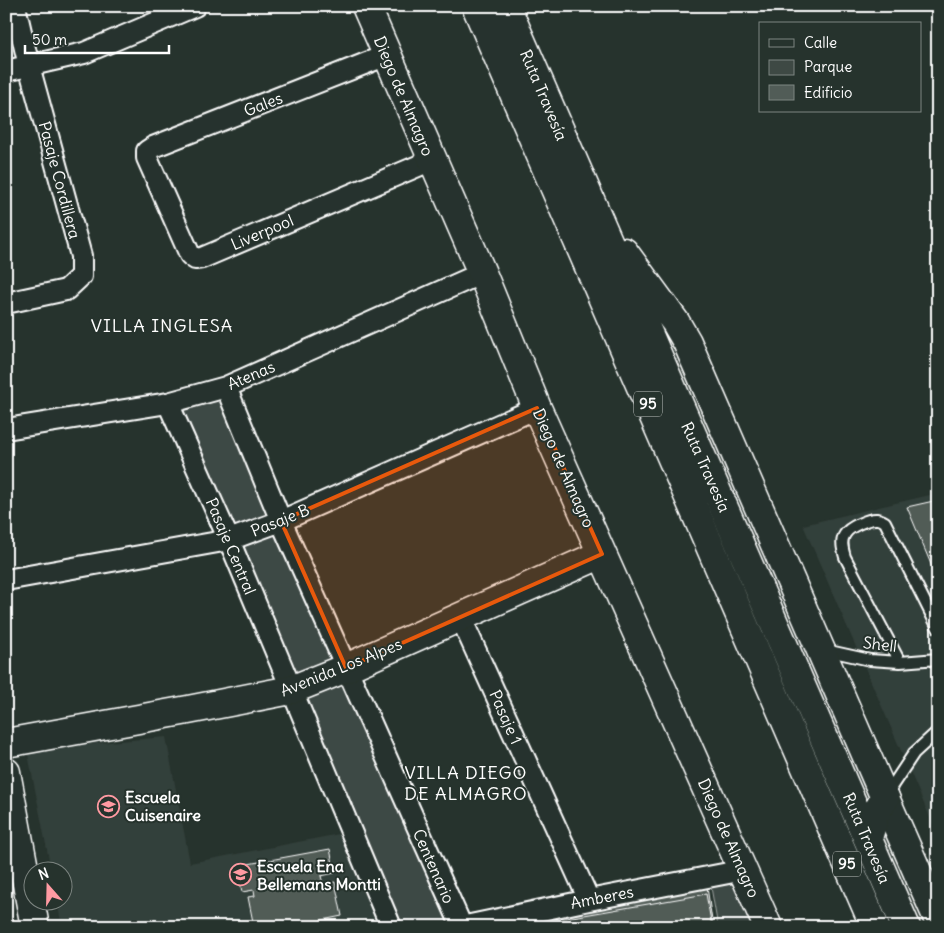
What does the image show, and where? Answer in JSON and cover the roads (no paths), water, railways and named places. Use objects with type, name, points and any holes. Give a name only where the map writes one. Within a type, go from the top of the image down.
[{"type":"main road","name":"Diego de Almagro","points":[[366,6],[482,273],[538,408],[768,927]]},
{"type":"main road","name":"Ruta Travesía","points":[[476,6],[874,927]]},
{"type":"main road","name":"Ruta Travesía","points":[[506,6],[906,927]]},
{"type":"main road","points":[[596,215],[672,317],[687,342],[884,798],[938,918]]},
{"type":"main road","name":"Avenida Los Alpes","points":[[6,743],[291,690],[346,668],[602,554]]},
{"type":"main road","points":[[6,772],[35,927]]},
{"type":"main road","points":[[868,838],[875,814],[884,798]]},
{"type":"main road","points":[[820,802],[862,927]]},
{"type":"street","name":"Pasaje Cordillera","points":[[6,303],[66,290],[81,276],[81,256],[29,66],[15,6]]},
{"type":"street","points":[[6,71],[84,53],[195,6]]},
{"type":"street","name":"Gales","points":[[147,158],[147,151],[153,147],[387,55]]},
{"type":"street","name":"Liverpool","points":[[147,158],[190,255],[195,259],[202,258],[432,160]]},
{"type":"street","name":"Atenas","points":[[6,429],[168,403],[226,387],[482,273]]},
{"type":"street","points":[[226,387],[281,521],[346,668]]},
{"type":"street","name":"Pasaje Central","points":[[168,403],[229,540],[291,690]]},
{"type":"street","name":"Pasaje B","points":[[6,580],[229,540],[281,521],[538,408]]},
{"type":"street","name":"Pasaje 1","points":[[460,616],[589,900]]},
{"type":"street","name":"Centenario","points":[[346,668],[461,927]]},
{"type":"street","points":[[291,690],[391,927]]},
{"type":"street","name":"Amberes","points":[[461,927],[744,870]]},
{"type":"lane","points":[[900,662],[846,557],[842,545],[844,535],[850,528],[874,519],[880,519],[885,522],[938,628]]},
{"type":"lane","name":"Shell","points":[[820,648],[870,660],[900,662],[938,659]]},
{"type":"lane","points":[[884,798],[914,753],[938,731]]},
{"type":"place","name":"Escuela Cuisenaire","points":[[109,806]]},
{"type":"place","name":"Escuela Ena Bellemans Montti","points":[[241,875]]},
{"type":"district","name":"VILLA INGLESA","points":[[162,326]]},
{"type":"district","name":"VILLA DIEGO DE ALMAGRO","points":[[466,783]]}]
